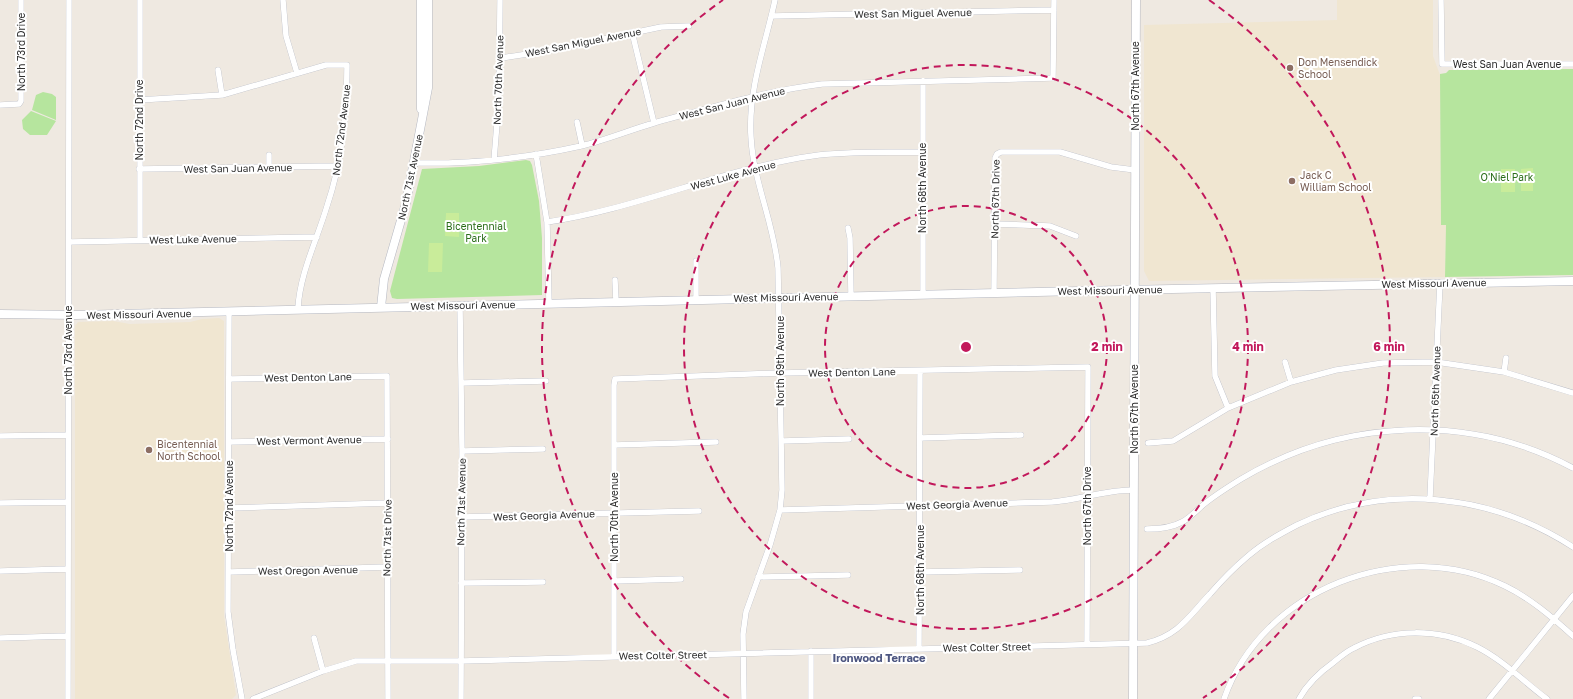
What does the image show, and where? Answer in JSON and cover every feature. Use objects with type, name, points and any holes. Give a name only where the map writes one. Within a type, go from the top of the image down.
[{"type":"street","name":"North 73rd Drive","points":[[0,105],[19,104],[22,90],[21,0]]},
{"type":"street","name":"North 73rd Avenue","points":[[68,699],[69,0]]},
{"type":"street","name":"North 72nd Drive","points":[[140,0],[140,240]]},
{"type":"street","points":[[140,100],[222,94],[297,73],[286,36],[283,0]]},
{"type":"street","name":"North 71st Avenue","points":[[421,0],[421,116]]},
{"type":"street","name":"North 71st Avenue","points":[[381,307],[384,279],[406,203],[415,163],[421,116],[428,88],[428,0]]},
{"type":"street","name":"North 70th Avenue","points":[[494,160],[500,58],[500,0]]},
{"type":"street","name":"North 69th Avenue","points":[[744,699],[743,653],[746,612],[770,545],[780,510],[782,490],[780,298],[776,246],[756,168],[751,138],[752,98],[758,65],[775,0]]},
{"type":"street","points":[[1054,0],[1054,10]]},
{"type":"street","name":"North 67th Avenue","points":[[1133,699],[1136,0]]},
{"type":"street","name":"West San Juan Avenue","points":[[1442,0],[1442,64],[1573,64]]},
{"type":"street","name":"West San Miguel Avenue","points":[[772,16],[1054,10]]},
{"type":"street","name":"West San Juan Avenue","points":[[415,163],[494,160],[536,154],[582,145],[654,123],[776,91],[822,84],[1054,78],[1054,10]]},
{"type":"street","name":"West San Miguel Avenue","points":[[500,58],[547,51],[632,32],[666,27],[689,26]]},
{"type":"street","points":[[632,32],[654,123]]},
{"type":"street","name":"North 72nd Avenue","points":[[297,73],[326,65],[347,65],[345,112],[337,166],[328,206],[302,280],[298,308]]},
{"type":"street","points":[[218,70],[222,94]]},
{"type":"street","name":"North 68th Avenue","points":[[923,81],[923,294]]},
{"type":"street","points":[[577,122],[582,145]]},
{"type":"street","name":"North 67th Drive","points":[[994,293],[996,154],[1001,152],[1051,151],[1069,154],[1111,167],[1135,170]]},
{"type":"street","name":"West Luke Avenue","points":[[547,222],[617,208],[756,168],[812,156],[830,154],[922,152]]},
{"type":"street","points":[[536,154],[547,222],[549,303]]},
{"type":"street","points":[[269,155],[269,167]]},
{"type":"street","name":"West San Juan Avenue","points":[[140,169],[337,166]]},
{"type":"street","points":[[994,224],[1050,226],[1076,236]]},
{"type":"street","points":[[848,228],[850,238],[851,296]]},
{"type":"street","name":"West Luke Avenue","points":[[69,242],[317,237]]},
{"type":"street","points":[[696,261],[696,299]]},
{"type":"street","points":[[615,280],[616,301]]},
{"type":"street","name":"West Missouri Avenue","points":[[0,314],[229,311],[298,308],[696,299],[1573,281]]},
{"type":"street","name":"North 65th Avenue","points":[[1430,498],[1440,283]]},
{"type":"street","points":[[1213,288],[1215,376],[1228,408]]},
{"type":"street","name":"North 71st Avenue","points":[[460,305],[462,383],[460,583],[461,699]]},
{"type":"street","name":"North 72nd Avenue","points":[[229,311],[228,612],[242,699]]},
{"type":"street","points":[[1504,372],[1506,358]]},
{"type":"street","points":[[1285,362],[1290,382]]},
{"type":"street","points":[[1148,444],[1162,444],[1173,441],[1228,408],[1290,382],[1336,370],[1383,363],[1436,362],[1504,372],[1573,392]]},
{"type":"street","name":"North 67th Drive","points":[[1087,644],[1088,367]]},
{"type":"street","name":"West Denton Lane","points":[[615,379],[780,373],[1088,367]]},
{"type":"street","name":"North 68th Avenue","points":[[920,371],[920,649]]},
{"type":"street","name":"West Denton Lane","points":[[229,379],[388,376]]},
{"type":"street","name":"North 71st Drive","points":[[388,376],[388,699]]},
{"type":"street","name":"North 70th Avenue","points":[[614,656],[613,513],[615,379]]},
{"type":"street","points":[[462,383],[546,381]]},
{"type":"street","points":[[1147,529],[1169,527],[1184,521],[1226,487],[1297,450],[1369,432],[1434,430],[1469,434],[1517,444],[1554,458],[1573,468]]},
{"type":"street","points":[[0,436],[68,435]]},
{"type":"street","points":[[920,438],[1021,435]]},
{"type":"street","name":"West Vermont Avenue","points":[[229,442],[388,438]]},
{"type":"street","points":[[782,441],[848,439]]},
{"type":"street","points":[[614,445],[716,442]]},
{"type":"street","points":[[462,452],[543,449]]},
{"type":"street","name":"West Georgia Avenue","points":[[780,510],[1052,502],[1119,490],[1133,490]]},
{"type":"street","name":"West Colter Street","points":[[253,699],[323,671],[356,661],[461,660],[920,649],[1133,643],[1156,641],[1181,626],[1209,594],[1248,556],[1266,542],[1316,516],[1341,508],[1395,499],[1430,498],[1461,502],[1493,510],[1550,532],[1573,548]]},
{"type":"street","points":[[0,503],[68,502]]},
{"type":"street","points":[[229,508],[388,503]]},
{"type":"street","name":"West Georgia Avenue","points":[[461,517],[699,511]]},
{"type":"street","points":[[1224,699],[1232,680],[1253,646],[1273,624],[1300,602],[1349,578],[1388,568],[1416,566],[1440,568],[1484,578],[1504,585],[1523,596],[1555,619],[1573,636]]},
{"type":"street","name":"West Oregon Avenue","points":[[229,572],[387,567]]},
{"type":"street","points":[[0,571],[68,569]]},
{"type":"street","points":[[919,572],[1020,570]]},
{"type":"street","points":[[758,577],[848,575]]},
{"type":"street","points":[[614,581],[681,579]]},
{"type":"street","points":[[460,583],[543,582]]},
{"type":"street","points":[[1490,699],[1573,596]]},
{"type":"street","points":[[1299,699],[1304,690],[1317,675],[1353,648],[1395,634],[1422,632],[1460,640],[1478,647],[1547,699]]},
{"type":"street","points":[[0,638],[67,636]]},
{"type":"street","points":[[314,638],[323,671]]},
{"type":"street","points":[[811,651],[811,699]]},
{"type":"shaded area","points":[[1337,0],[1433,0],[1433,56],[1440,75],[1441,224],[1446,225],[1445,277],[1149,281],[1144,271],[1144,25],[1337,20]]},
{"type":"shaded area","name":"Bicentennial North School","points":[[219,318],[224,321],[224,616],[236,695],[232,699],[75,699],[75,326],[78,322],[113,321],[130,324],[190,322],[202,319]]},
{"type":"green space","name":"O'Niel Park","points":[[1573,69],[1573,275],[1445,277],[1446,225],[1441,225],[1440,74],[1446,73],[1449,70]]},
{"type":"green space","points":[[43,92],[52,94],[56,97],[56,120],[32,110],[36,95]]},
{"type":"green space","points":[[31,111],[56,121],[47,135],[30,135],[23,129],[22,120]]},
{"type":"green space","name":"Bicentennial Park","points":[[526,160],[530,161],[532,165],[539,201],[542,238],[542,295],[392,298],[390,291],[422,169],[479,166]]},
{"type":"green space","points":[[1533,168],[1533,191],[1521,191],[1521,169]]},
{"type":"green space","points":[[1501,169],[1515,169],[1515,192],[1501,192]]},
{"type":"green space","points":[[446,213],[459,213],[459,237],[445,236]]},
{"type":"green space","points":[[429,243],[443,243],[442,272],[428,272]]},
{"type":"place","name":"Don Mensendick School","points":[[1290,68]]},
{"type":"place","name":"Jack C William School","points":[[1292,181]]},
{"type":"place","name":"Bicentennial North School","points":[[149,450]]},
{"type":"district","name":"Ironwood Terrace","points":[[879,658]]}]
